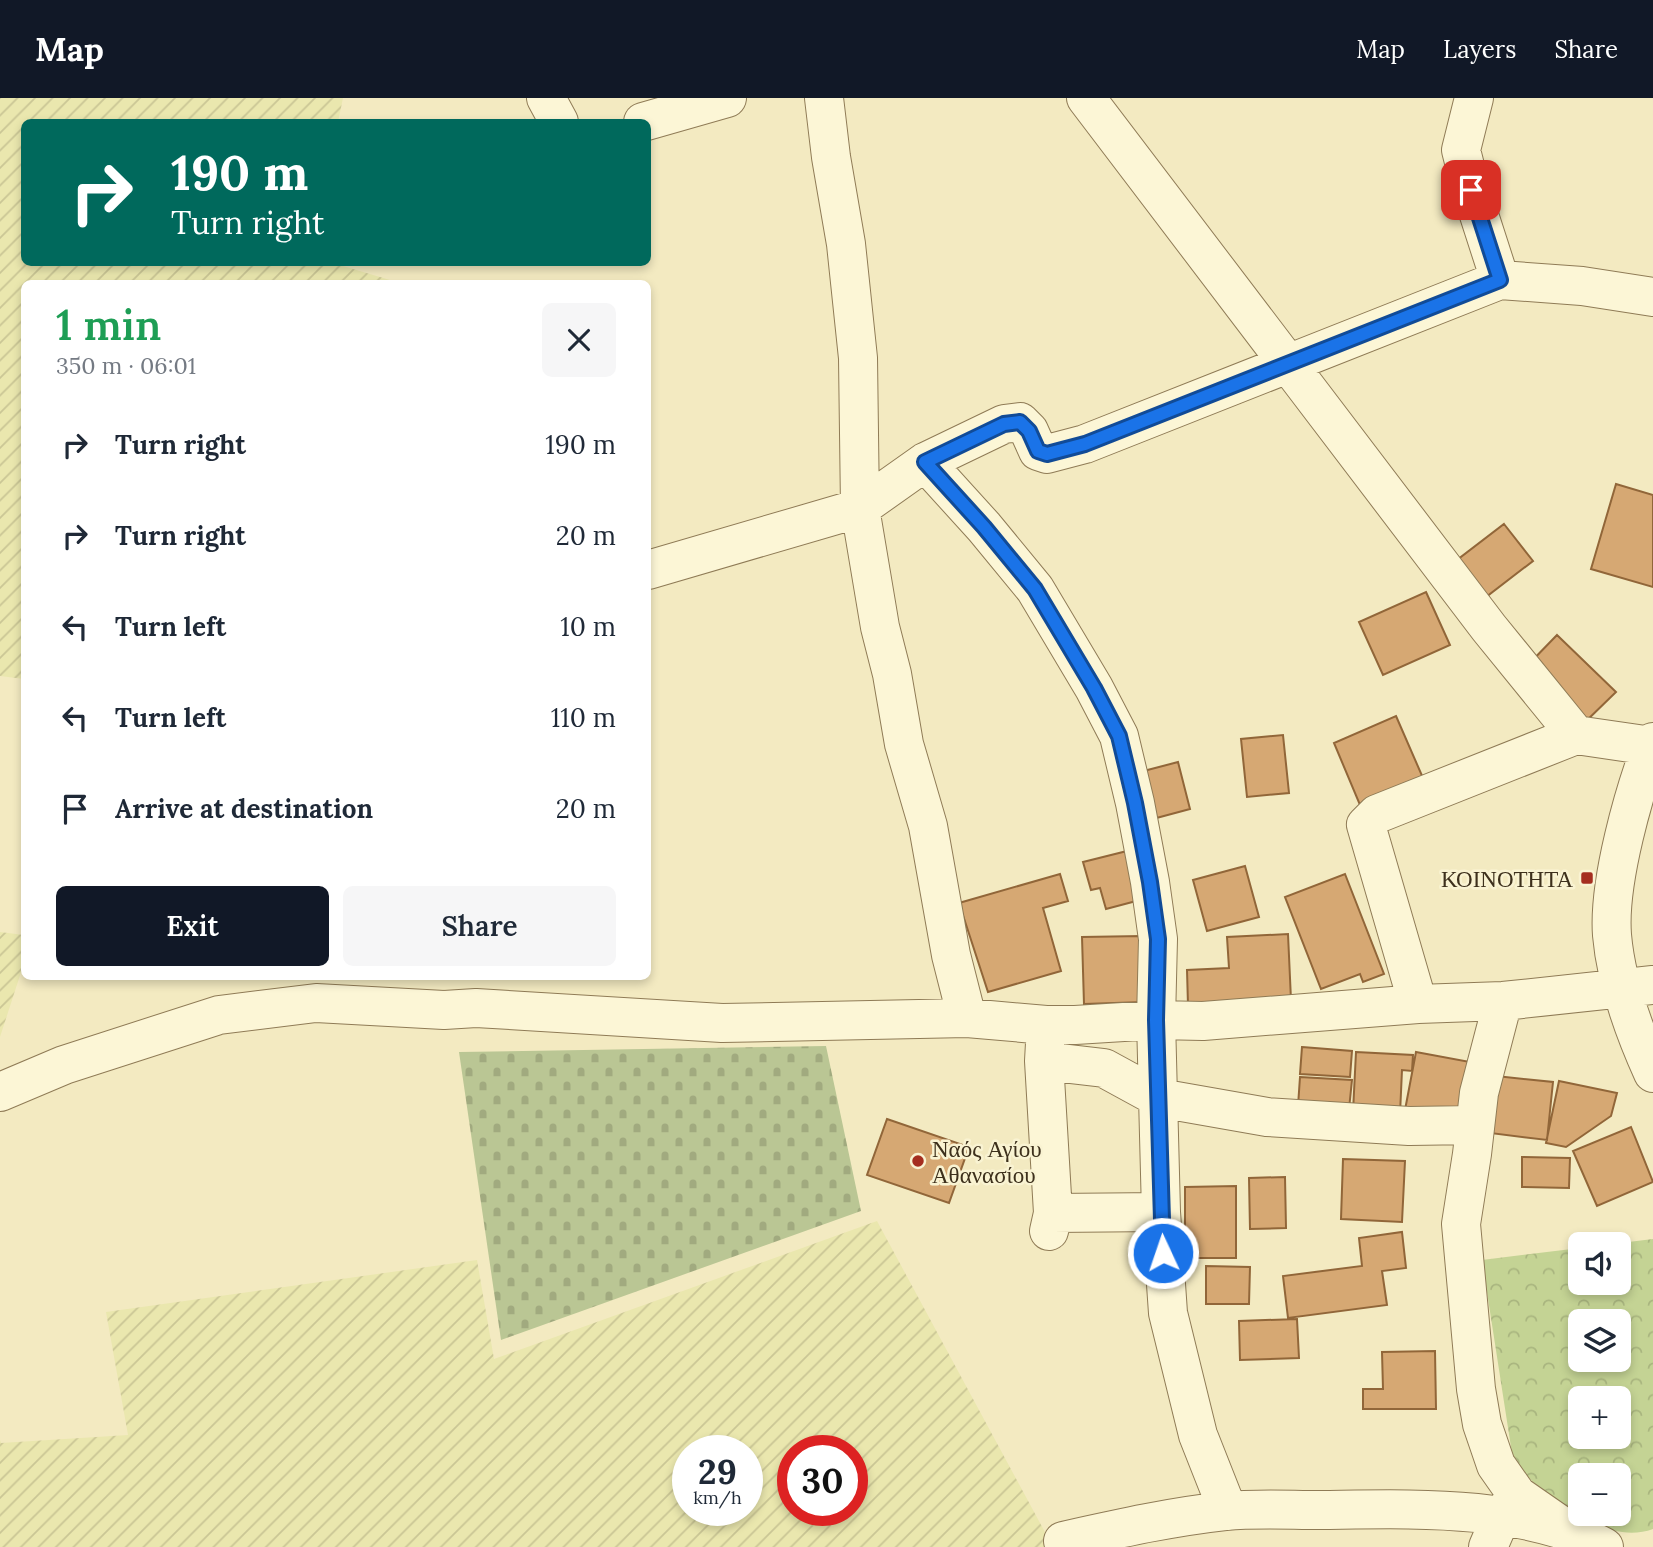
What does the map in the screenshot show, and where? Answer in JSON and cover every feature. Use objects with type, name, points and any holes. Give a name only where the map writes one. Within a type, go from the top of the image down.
[{"type":"street","points":[[546,98],[557,119]]},
{"type":"street","points":[[651,120],[727,98]]},
{"type":"street","points":[[824,98],[846,244],[858,358],[860,508],[880,627],[892,674],[904,744],[928,827],[951,956],[967,1018]]},
{"type":"street","points":[[1086,98],[1489,628],[1576,735]]},
{"type":"street","points":[[1474,98],[1461,150],[1500,280]]},
{"type":"street","points":[[651,569],[860,508],[925,462],[1004,424],[1020,422],[1029,431],[1038,451],[1047,454],[1085,444],[1500,280],[1582,286],[1653,297]]},
{"type":"street","points":[[925,462],[1035,589],[1094,688],[1119,736],[1135,803],[1158,939],[1156,1020],[1161,1212],[1168,1313],[1198,1435],[1228,1511]]},
{"type":"street","points":[[1418,1004],[1366,825],[1377,814],[1576,735],[1652,744],[1628,825],[1612,900],[1612,936],[1638,987],[1653,1073]]},
{"type":"street","points":[[1045,1043],[1156,1020],[1203,1021],[1418,1004],[1503,1001],[1638,987]]},
{"type":"street","points":[[0,1092],[64,1065],[219,1016],[316,1003],[418,1010],[471,992],[722,1023],[967,1018],[1045,1043],[1104,1068],[1158,1098],[1267,1117],[1409,1126],[1475,1125]]},
{"type":"street","points":[[1502,1519],[1496,1465],[1482,1423],[1475,1375],[1461,1224],[1479,1093],[1503,1001]]},
{"type":"street","points":[[1045,1043],[1051,1222],[1161,1212]]},
{"type":"street","points":[[1063,1541],[1150,1521],[1228,1511],[1401,1509],[1458,1512],[1502,1519],[1591,1542]]},
{"type":"shaded area","points":[[0,98],[343,98],[339,119],[21,119],[21,266],[343,266],[390,280],[21,280],[21,679],[0,676]]},
{"type":"shaded area","points":[[0,932],[21,935],[21,972],[0,1037]]},
{"type":"shaded area","points":[[877,1221],[1053,1547],[0,1547],[0,1440],[1,1443],[128,1435],[106,1312],[477,1260],[494,1359]]},
{"type":"green space","points":[[826,1046],[861,1211],[501,1340],[459,1052]]},
{"type":"green space","points":[[1653,1239],[1653,1529],[1634,1533],[1614,1531],[1600,1526],[1631,1526],[1631,1463],[1568,1463],[1568,1509],[1540,1488],[1513,1460],[1482,1260],[1568,1249],[1568,1295],[1631,1295],[1631,1242]]},
{"type":"building","points":[[1616,484],[1653,495],[1653,587],[1591,569]]},
{"type":"building","points":[[1504,524],[1533,561],[1486,597],[1457,560]]},
{"type":"building","points":[[1426,592],[1450,645],[1383,675],[1359,622]]},
{"type":"building","points":[[1557,635],[1616,692],[1581,726],[1523,670]]},
{"type":"building","points":[[1396,716],[1423,778],[1360,805],[1334,743]]},
{"type":"building","points":[[1283,735],[1289,793],[1247,797],[1241,739]]},
{"type":"building","points":[[1178,762],[1190,809],[1149,820],[1136,773]]},
{"type":"building","points":[[1127,851],[1140,900],[1106,909],[1100,888],[1091,890],[1083,862]]},
{"type":"building","points":[[1245,866],[1259,917],[1207,931],[1193,880]]},
{"type":"building","points":[[1060,874],[1068,901],[1043,908],[1061,971],[988,992],[959,903]]},
{"type":"building","points":[[1345,874],[1384,974],[1363,982],[1360,974],[1321,989],[1285,897]]},
{"type":"building","points":[[1288,934],[1291,1000],[1188,1005],[1187,970],[1229,968],[1227,937]]},
{"type":"building","points":[[1142,936],[1144,1002],[1084,1004],[1082,937]]},
{"type":"building","points":[[1302,1047],[1352,1051],[1350,1077],[1300,1074]]},
{"type":"building","points":[[1356,1052],[1413,1055],[1412,1071],[1402,1070],[1400,1114],[1353,1112]]},
{"type":"building","points":[[1416,1052],[1470,1062],[1459,1121],[1405,1110]]},
{"type":"building","points":[[1496,1076],[1553,1082],[1547,1140],[1490,1133]]},
{"type":"building","points":[[1300,1077],[1352,1080],[1349,1109],[1298,1106]]},
{"type":"building","points":[[1559,1081],[1617,1093],[1611,1116],[1566,1147],[1546,1143]]},
{"type":"building","name":"Ναός Αγίου Αθανασίου","points":[[887,1119],[969,1147],[949,1203],[867,1175]]},
{"type":"building","points":[[1631,1127],[1653,1182],[1597,1206],[1573,1151]]},
{"type":"building","points":[[1522,1157],[1570,1158],[1569,1188],[1522,1187]]},
{"type":"building","points":[[1343,1159],[1405,1161],[1402,1222],[1341,1219]]},
{"type":"building","points":[[1285,1177],[1286,1228],[1250,1229],[1249,1178]]},
{"type":"building","points":[[1236,1186],[1236,1258],[1185,1258],[1185,1187]]},
{"type":"building","points":[[1402,1232],[1406,1268],[1382,1271],[1387,1305],[1288,1318],[1283,1276],[1362,1266],[1359,1238]]},
{"type":"building","points":[[1206,1266],[1250,1267],[1249,1304],[1206,1304]]},
{"type":"building","points":[[1297,1319],[1299,1358],[1240,1360],[1239,1321]]},
{"type":"building","points":[[1435,1351],[1436,1409],[1363,1409],[1363,1389],[1383,1389],[1382,1352]]},
{"type":"place","name":"ΚΟΙΝΟΤΗΤΑ","points":[[1587,878]]},
{"type":"place","name":"Ναός Αγίου Αθανασίου","points":[[918,1161]]},
{"type":"route","points":[[1163,1253],[1156,1020],[1158,939],[1135,803],[1119,736],[1094,688],[1035,589],[925,462],[1004,424],[1020,422],[1029,431],[1038,451],[1047,454],[1085,444],[1500,280],[1471,190]]}]
